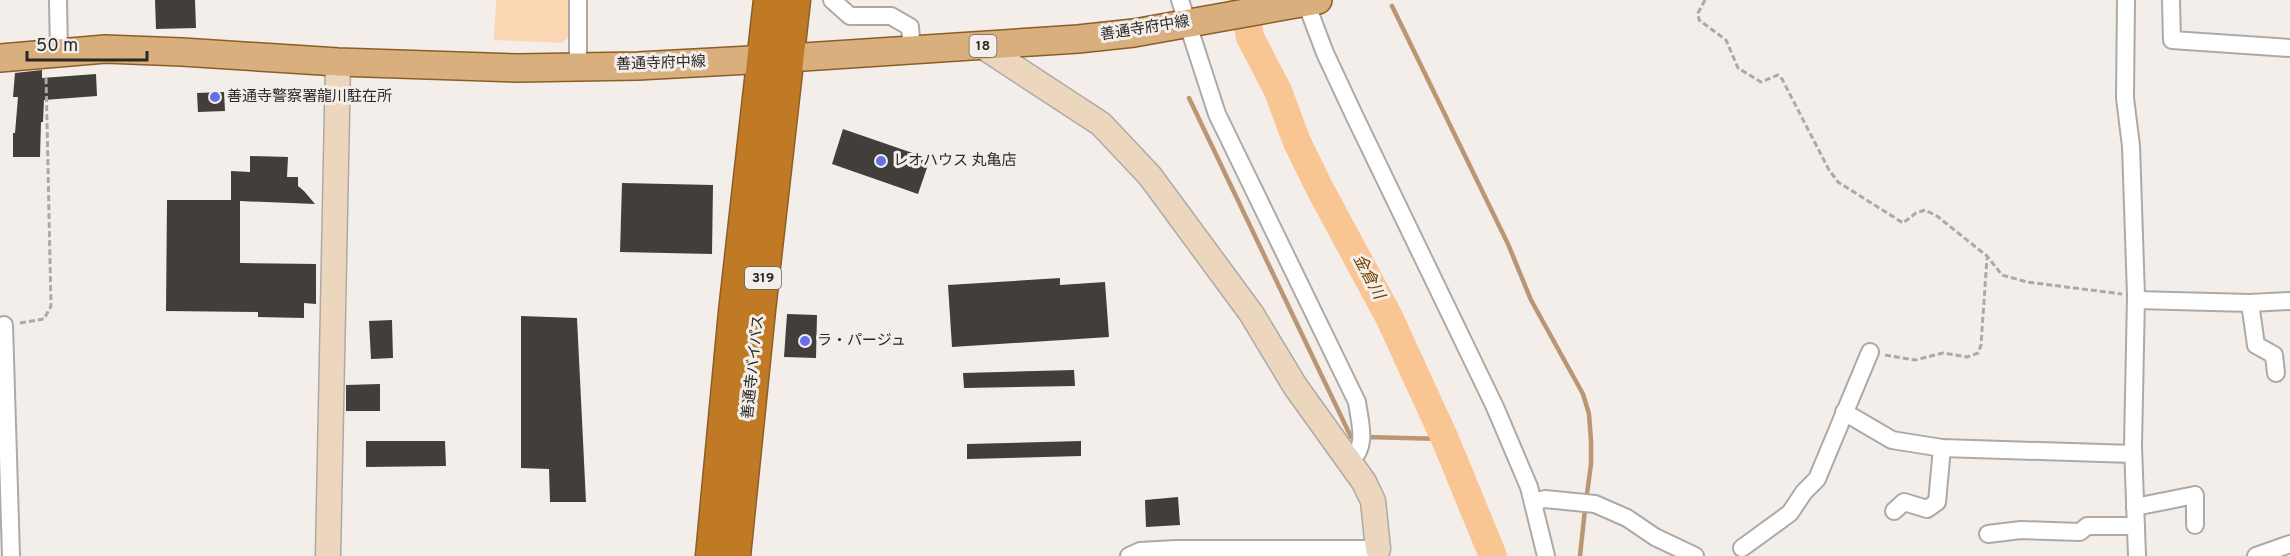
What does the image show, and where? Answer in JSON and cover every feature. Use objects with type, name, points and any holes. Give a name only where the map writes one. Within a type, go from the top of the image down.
[{"type":"highway","name":"善通寺バイパス","points":[[735,556],[760,310],[775,59],[770,0]]},
{"type":"highway","name":"善通寺バイパス","points":[[711,556],[734,312],[775,59],[795,0]]},
{"type":"main road","name":"善通寺府中線","points":[[0,58],[105,50],[182,52],[338,62],[518,68],[775,59],[1078,39],[1190,14],[1305,2]]},
{"type":"street","points":[[52,53],[58,0]]},
{"type":"street","points":[[578,0],[578,67]]},
{"type":"street","points":[[832,0],[850,16],[891,16],[910,27],[912,50]]},
{"type":"street","points":[[2126,0],[2125,98],[2131,146],[2136,298],[2133,454],[2137,556]]},
{"type":"street","points":[[2171,0],[2172,40],[2290,48]]},
{"type":"street","points":[[1305,2],[1354,116],[1495,407],[1529,487],[1546,556]]},
{"type":"street","points":[[1136,554],[1379,552],[1373,501],[1358,447],[1357,402],[1217,114],[1190,14]]},
{"type":"street","points":[[982,46],[1101,124],[1150,176],[1251,313],[1295,386],[1358,447]]},
{"type":"street","points":[[328,556],[338,62]]},
{"type":"street","points":[[2136,298],[2250,303],[2290,301]]},
{"type":"street","points":[[2250,303],[2256,345],[2274,355],[2276,373]]},
{"type":"street","points":[[4,325],[11,556]]},
{"type":"street","points":[[1742,548],[1790,513],[1804,492],[1817,479],[1870,352]]},
{"type":"street","points":[[1844,412],[1892,440],[1942,448],[2133,454]]},
{"type":"street","points":[[1894,511],[1904,502],[1927,509],[1936,502],[1942,448]]},
{"type":"street","points":[[2135,507],[2195,495],[2195,525]]},
{"type":"street","points":[[1533,502],[1545,500],[1595,504],[1626,518],[1655,537],[1695,556]]},
{"type":"street","points":[[1988,534],[2021,530],[2080,532],[2087,526],[2136,526]]},
{"type":"street","points":[[2256,556],[2290,544]]},
{"type":"path","points":[[1705,0],[1698,13],[1699,20],[1726,40],[1738,68],[1761,82],[1778,75],[1782,79],[1838,182],[1903,223],[1916,213],[1925,210],[1937,216],[1987,256],[2002,275],[2027,282],[2136,298]]},
{"type":"path","points":[[4,325],[44,319],[51,306],[48,119],[52,53]]},
{"type":"path","points":[[1870,352],[1915,360],[1942,353],[1967,357],[1978,353],[1981,345],[1987,256]]},
{"type":"shaded area","points":[[496,0],[575,0],[574,28],[563,43],[494,40]]},
{"type":"building","points":[[155,0],[195,0],[196,28],[156,29]]},
{"type":"building","points":[[42,70],[42,78],[96,74],[97,96],[44,100],[40,157],[13,157],[13,133],[15,133],[18,97],[13,97],[15,73]]},
{"type":"building","points":[[224,92],[225,111],[198,112],[197,93]]},
{"type":"building","name":"レオハウス 丸亀店","points":[[843,129],[930,159],[918,194],[832,164]]},
{"type":"building","points":[[250,156],[288,157],[287,177],[298,177],[298,186],[315,204],[240,201],[240,263],[316,264],[316,304],[304,303],[304,318],[258,317],[258,312],[166,311],[167,200],[231,200],[231,171],[250,172]]},
{"type":"building","points":[[622,183],[713,185],[712,254],[620,252]]},
{"type":"building","points":[[1060,278],[1060,285],[1105,282],[1109,337],[952,347],[948,285]]},
{"type":"building","points":[[787,314],[817,315],[816,358],[784,357]]},
{"type":"building","points":[[521,316],[577,318],[586,502],[550,502],[549,469],[521,468]]},
{"type":"building","points":[[392,320],[393,358],[371,359],[369,321]]},
{"type":"building","points":[[1074,370],[1075,386],[964,388],[963,373]]},
{"type":"building","points":[[380,384],[380,411],[346,411],[346,385]]},
{"type":"building","points":[[366,441],[445,441],[446,466],[366,467]]},
{"type":"building","points":[[1081,441],[1081,456],[967,459],[967,444]]},
{"type":"building","points":[[1178,497],[1180,525],[1146,527],[1145,500]]},
{"type":"waterway","name":"金倉川","points":[[1243,0],[1250,37],[1278,91],[1297,142],[1389,317],[1445,439],[1493,556]]},
{"type":"waterway","points":[[1392,6],[1508,244],[1531,300],[1583,394],[1589,414],[1591,441],[1587,494]]},
{"type":"waterway","points":[[1189,98],[1351,437],[1357,437]]},
{"type":"waterway","points":[[1365,437],[1445,439]]},
{"type":"waterway","points":[[1580,556],[1585,509]]},
{"type":"place","name":"善通寺警察署龍川駐在所","points":[[215,97]]},
{"type":"place","name":"レオハウス 丸亀店","points":[[881,161]]},
{"type":"place","name":"ラ・パージュ","points":[[805,341]]}]
